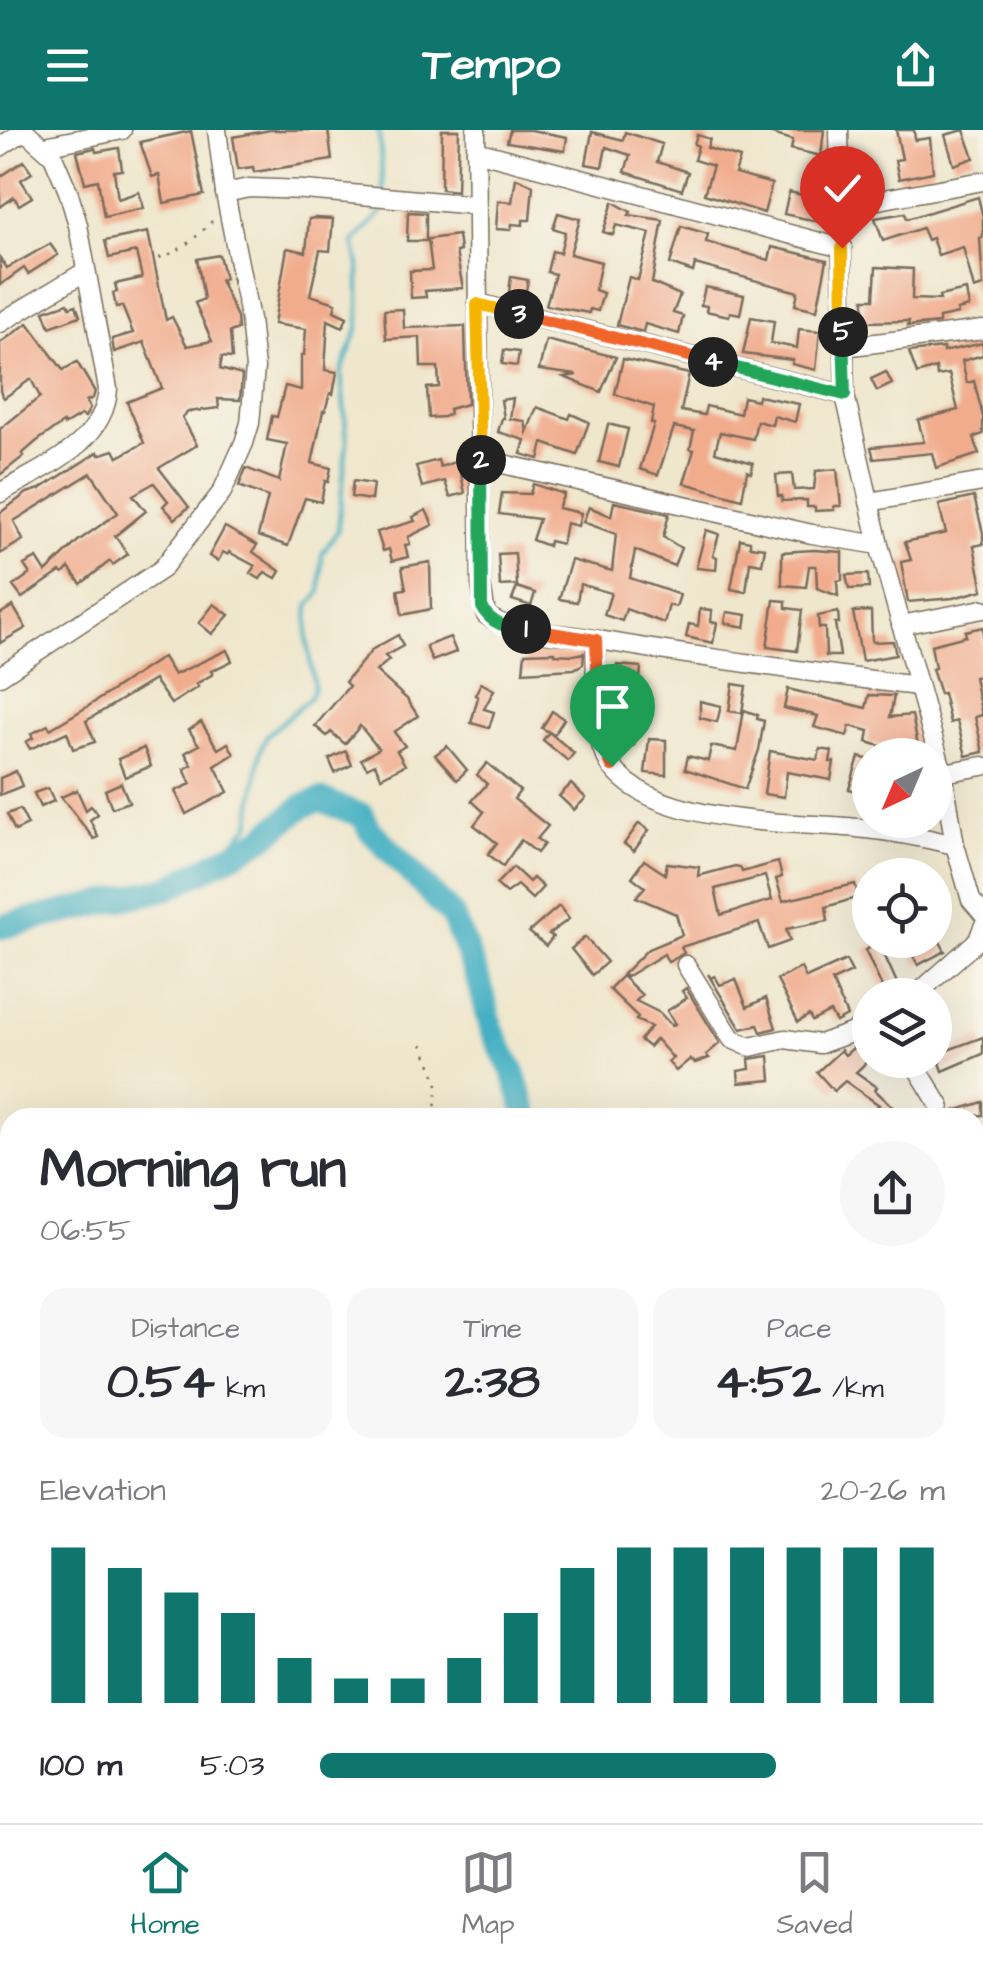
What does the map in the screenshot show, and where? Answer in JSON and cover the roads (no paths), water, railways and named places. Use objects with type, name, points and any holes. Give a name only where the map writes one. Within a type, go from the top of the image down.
[{"type":"street","points":[[0,146],[24,130],[54,156],[68,192],[108,389],[102,418],[95,430],[0,493]]},
{"type":"street","points":[[44,146],[122,130]]},
{"type":"street","points":[[0,676],[162,568],[222,492],[250,422],[255,368],[250,319],[217,130]]},
{"type":"street","points":[[476,130],[481,584],[486,615],[509,628],[917,686]]},
{"type":"street","points":[[839,130],[845,395],[879,545],[932,738]]},
{"type":"street","points":[[476,151],[842,248]]},
{"type":"street","points":[[840,207],[983,181]]},
{"type":"street","points":[[226,198],[249,188],[475,205]]},
{"type":"street","points":[[0,322],[86,271]]},
{"type":"street","points":[[477,304],[845,395]]},
{"type":"street","points":[[844,347],[983,330]]},
{"type":"street","points":[[481,459],[812,534],[879,545]]},
{"type":"street","points":[[869,502],[983,482]]},
{"type":"street","points":[[901,626],[983,609]]},
{"type":"street","points":[[596,640],[598,712],[604,753],[634,788],[674,805],[726,816],[904,834],[954,845]]},
{"type":"street","points":[[952,772],[983,766]]},
{"type":"street","points":[[952,832],[972,900],[983,914]]},
{"type":"street","points":[[935,978],[978,940],[983,927]]},
{"type":"street","points":[[686,966],[732,1039],[740,1045],[760,1048],[786,1039],[820,1044],[852,1032]]},
{"type":"street","points":[[923,1078],[940,1106]]},
{"type":"waterway","points":[[379,130],[383,190]]},
{"type":"waterway","points":[[211,866],[250,825],[260,752],[267,735],[310,698],[314,687],[307,639],[309,606],[320,593],[322,554],[338,530],[347,441],[341,373],[359,326],[359,265],[354,242],[383,211]]},
{"type":"waterway","points":[[0,927],[168,888],[262,839],[303,806],[321,800],[363,816],[370,830],[452,915],[480,984],[492,1030],[514,1074],[525,1108]]}]
